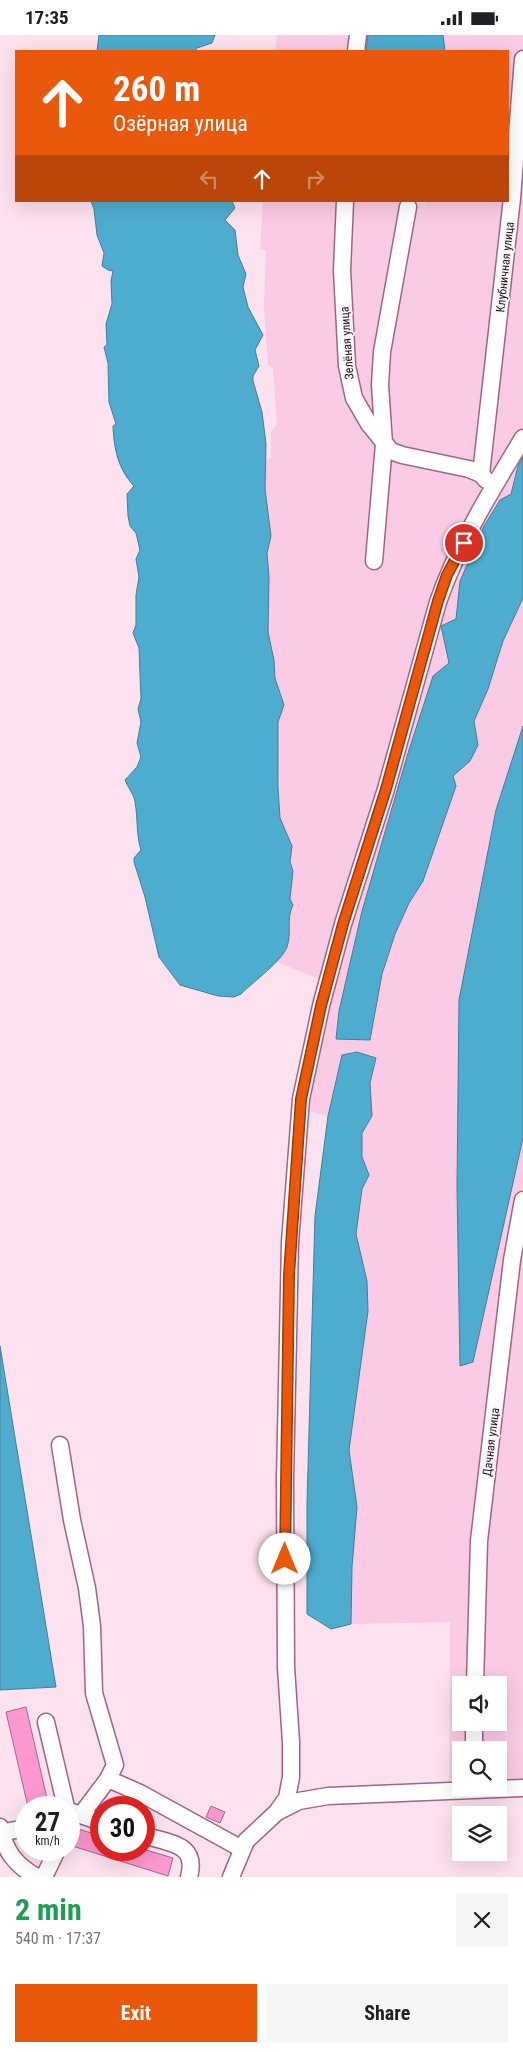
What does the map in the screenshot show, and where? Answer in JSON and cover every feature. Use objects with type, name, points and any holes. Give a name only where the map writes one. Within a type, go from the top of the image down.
[{"type":"street","points":[[356,50],[358,35]]},
{"type":"street","name":"Клубничная улица","points":[[480,474],[512,198],[523,64]]},
{"type":"street","name":"Зелёная улица","points":[[345,202],[342,270],[350,384],[354,398],[384,445]]},
{"type":"street","points":[[374,561],[384,445],[380,385],[382,352],[408,207]]},
{"type":"street","points":[[231,1877],[242,1849],[251,1834],[277,1812],[287,1799],[291,1777],[285,1611],[288,1307],[300,1107],[309,1062],[321,1006],[343,924],[386,789],[438,601],[447,575],[492,488],[523,439]]},
{"type":"street","points":[[384,445],[402,455],[469,469],[480,474],[492,488]]},
{"type":"street","name":"Дачная улица","points":[[475,1676],[479,1541],[512,1260],[523,1200]]},
{"type":"street","points":[[60,1445],[72,1520],[87,1588],[92,1626],[94,1693],[115,1765],[108,1779],[80,1804]]},
{"type":"street","points":[[46,1721],[68,1796]]},
{"type":"street","points":[[108,1779],[147,1797],[242,1849]]},
{"type":"street","points":[[277,1812],[299,1801],[328,1795],[416,1793],[452,1788]]},
{"type":"street","points":[[507,1788],[523,1788]]},
{"type":"street","points":[[15,1829],[0,1831],[11,1857],[20,1867],[37,1877]]},
{"type":"street","points":[[155,1839],[185,1849],[191,1856],[192,1865],[189,1877]]},
{"type":"street","points":[[44,1877],[52,1861]]},
{"type":"shaded area","points":[[277,35],[368,35],[366,50],[275,50]]},
{"type":"shaded area","points":[[443,35],[523,35],[523,1794],[507,1794],[507,1741],[452,1741],[452,1796],[449,1796],[450,1622],[351,1624],[331,1629],[307,1614],[307,1504],[315,1216],[328,1116],[291,1107],[317,978],[277,962],[287,947],[290,889],[293,871],[290,862],[292,845],[280,818],[278,722],[284,705],[275,678],[274,660],[268,632],[269,577],[267,553],[271,536],[265,489],[266,460],[271,458],[271,431],[277,425],[273,369],[268,365],[264,306],[266,250],[260,249],[263,202],[409,202],[425,204],[426,202],[509,202],[509,50],[445,50]]},
{"type":"water","points":[[99,35],[215,35],[212,43],[196,50],[97,50]]},
{"type":"water","points":[[368,35],[443,35],[445,50],[366,50]]},
{"type":"water","points":[[91,202],[232,202],[235,208],[225,220],[235,230],[238,255],[246,274],[243,287],[248,307],[263,335],[255,350],[259,366],[253,376],[253,381],[262,412],[266,444],[265,489],[271,536],[267,553],[269,577],[268,632],[274,660],[275,678],[284,705],[278,722],[278,787],[280,818],[292,846],[290,862],[293,871],[290,899],[293,905],[290,915],[288,942],[284,953],[241,994],[234,997],[218,996],[180,985],[159,957],[145,897],[134,862],[134,858],[141,850],[134,799],[125,780],[137,767],[141,757],[137,743],[141,722],[138,709],[141,699],[139,648],[133,633],[136,625],[136,595],[139,577],[136,559],[140,550],[136,533],[130,526],[128,516],[127,494],[134,486],[124,473],[114,443],[113,426],[116,424],[109,402],[108,363],[104,347],[107,345],[106,324],[112,304],[111,281],[113,271],[102,266],[104,253],[97,235]]},
{"type":"water","points":[[523,457],[523,598],[503,641],[488,689],[474,721],[478,745],[470,761],[453,776],[456,786],[423,881],[409,903],[395,934],[382,974],[370,1040],[336,1039],[339,1011],[362,911],[408,753],[433,676],[449,663],[441,626],[456,619],[460,581],[484,526],[500,500],[511,494],[518,466]]},
{"type":"water","points":[[523,726],[523,1138],[473,1362],[460,1366],[457,1187],[459,1000],[496,810]]},
{"type":"water","points":[[357,1052],[376,1058],[370,1083],[372,1116],[362,1133],[362,1157],[369,1175],[362,1189],[356,1234],[367,1281],[368,1311],[349,1450],[357,1507],[352,1567],[351,1624],[331,1629],[307,1614],[307,1504],[315,1216],[328,1116],[342,1055]]},
{"type":"water","points":[[0,1346],[56,1687],[0,1690]]},
{"type":"building","points":[[26,1707],[46,1796],[25,1796],[6,1712]]},
{"type":"building","points":[[211,1806],[225,1812],[220,1823],[206,1817]]},
{"type":"building","points":[[80,1829],[90,1833],[90,1852],[80,1848]]},
{"type":"building","points":[[155,1853],[173,1858],[168,1876],[120,1861],[155,1861]]},
{"type":"route","points":[[285,1559],[290,1242],[301,1099],[321,1006],[343,924],[386,789],[438,601],[447,575],[464,543]]}]
